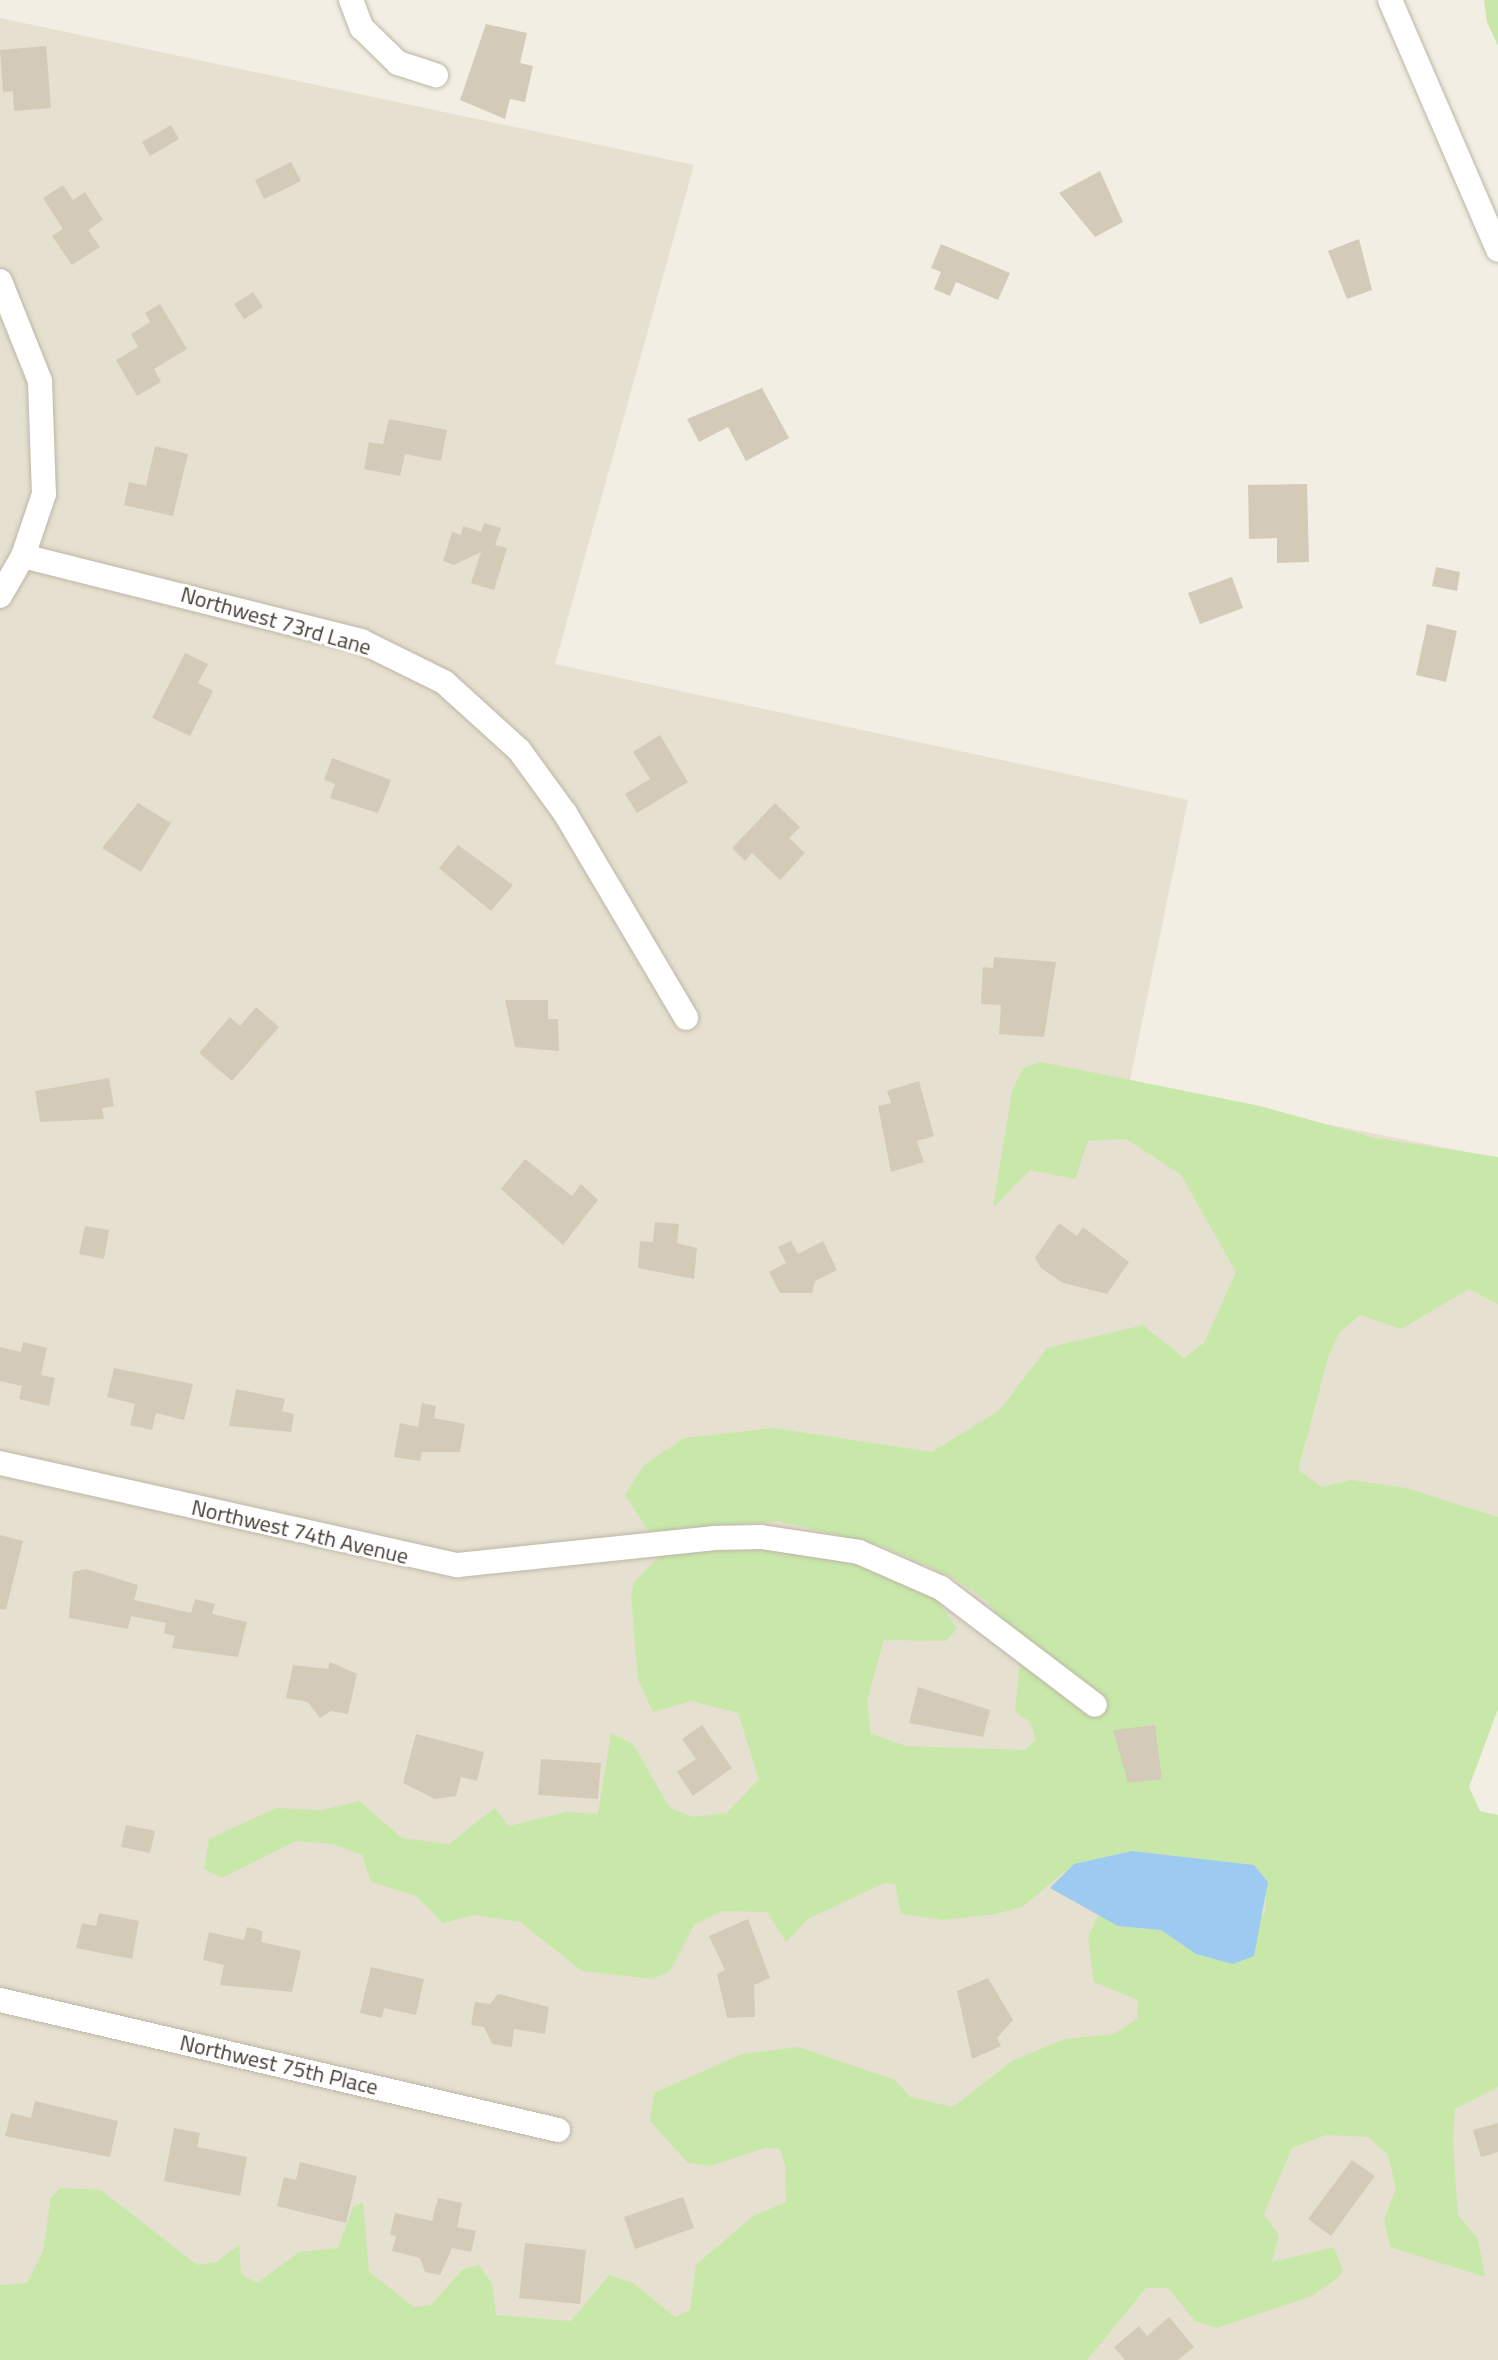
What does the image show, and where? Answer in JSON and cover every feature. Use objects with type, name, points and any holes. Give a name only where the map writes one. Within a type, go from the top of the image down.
[{"type":"street","points":[[351,0],[362,28],[398,63],[436,75]]},
{"type":"street","points":[[1390,0],[1498,250]]},
{"type":"street","points":[[0,281],[40,381],[44,494],[23,556],[0,596]]},
{"type":"street","name":"Northwest 73rd Lane","points":[[23,556],[361,641],[444,682],[519,750],[565,813],[686,1018]]},
{"type":"street","name":"Northwest 74th Avenue","points":[[0,1463],[425,1561],[501,1564],[761,1537],[859,1552],[941,1588],[1095,1705]]},
{"type":"street","name":"Northwest 75th Place","points":[[0,2000],[558,2130]]},
{"type":"shaded area","points":[[0,18],[694,165],[555,664],[1188,800],[1129,1085],[1498,1158],[1498,1527],[1389,1504],[1498,1942],[1498,2360],[0,2360]]},
{"type":"green space","points":[[1484,0],[1498,0],[1498,46],[1487,22]]},
{"type":"green space","points":[[1041,1062],[1260,1106],[1375,1138],[1498,1157],[1498,1304],[1469,1289],[1401,1329],[1360,1315],[1339,1333],[1328,1358],[1298,1470],[1322,1487],[1352,1480],[1406,1488],[1498,1517],[1498,1709],[1469,1787],[1480,1811],[1498,1815],[1498,2087],[1455,2109],[1453,2143],[1458,2215],[1478,2239],[1485,2277],[1390,2247],[1384,2220],[1396,2188],[1388,2155],[1368,2137],[1326,2135],[1292,2148],[1264,2214],[1279,2236],[1272,2262],[1334,2247],[1343,2271],[1336,2279],[1312,2296],[1217,2328],[1195,2321],[1168,2288],[1146,2288],[1087,2360],[0,2360],[0,2285],[27,2283],[43,2251],[51,2198],[60,2188],[101,2190],[197,2265],[216,2262],[239,2245],[241,2274],[257,2283],[299,2252],[338,2248],[353,2207],[363,2202],[369,2272],[414,2307],[431,2305],[463,2269],[479,2265],[492,2284],[496,2315],[571,2321],[609,2275],[633,2283],[675,2317],[690,2310],[696,2265],[753,2216],[786,2202],[785,2165],[780,2149],[765,2148],[711,2166],[688,2163],[650,2121],[654,2093],[742,2054],[799,2047],[895,2080],[910,2097],[953,2107],[1012,2061],[1065,2039],[1114,2034],[1137,2019],[1138,2000],[1094,1982],[1088,1937],[1099,1914],[1118,1926],[1161,1930],[1196,1954],[1265,1913],[1267,1881],[1254,1865],[1132,1851],[1074,1864],[1022,1907],[996,1914],[944,1920],[901,1914],[895,1884],[884,1883],[808,1919],[786,1942],[767,1912],[722,1911],[694,1925],[670,1971],[653,1979],[582,1971],[520,1922],[474,1915],[443,1923],[416,1896],[371,1882],[362,1855],[333,1844],[296,1841],[222,1878],[204,1869],[209,1839],[276,1808],[322,1810],[359,1801],[402,1838],[449,1844],[495,1808],[509,1826],[566,1812],[598,1814],[611,1733],[633,1744],[670,1808],[694,1817],[727,1813],[759,1779],[738,1713],[691,1701],[653,1712],[638,1680],[631,1596],[634,1582],[665,1551],[791,1550],[874,1569],[936,1598],[957,1629],[946,1641],[884,1640],[867,1700],[871,1734],[906,1746],[1025,1750],[1036,1739],[1030,1722],[1015,1712],[1021,1650],[987,1601],[952,1577],[882,1546],[779,1521],[649,1532],[625,1495],[644,1465],[684,1438],[773,1428],[932,1452],[1000,1410],[1047,1348],[1143,1325],[1184,1358],[1204,1343],[1236,1272],[1181,1175],[1148,1153],[1126,1139],[1088,1141],[1075,1179],[1030,1170],[993,1208],[1012,1091],[1023,1068]]},
{"type":"water","points":[[1132,1851],[1254,1865],[1268,1882],[1254,1956],[1233,1964],[1196,1954],[1161,1930],[1118,1926],[1050,1888],[1074,1864]]},
{"type":"building","points":[[486,24],[527,33],[520,63],[533,66],[525,102],[510,99],[505,119],[460,100]]},
{"type":"building","points":[[46,46],[51,108],[14,111],[13,91],[3,92],[0,50]]},
{"type":"building","points":[[171,125],[179,139],[150,156],[142,142]]},
{"type":"building","points":[[291,162],[301,181],[264,199],[255,180]]},
{"type":"building","points":[[1100,171],[1123,222],[1095,237],[1059,193]]},
{"type":"building","points":[[63,185],[73,200],[85,192],[103,220],[88,230],[100,247],[72,265],[52,236],[63,229],[43,198]]},
{"type":"building","points":[[1359,239],[1372,290],[1347,299],[1328,251]]},
{"type":"building","points":[[941,244],[1010,273],[998,300],[956,282],[950,296],[934,289],[941,272],[931,268]]},
{"type":"building","points":[[253,292],[263,307],[244,319],[234,304]]},
{"type":"building","points":[[160,304],[187,349],[154,369],[161,382],[137,396],[116,360],[138,347],[131,334],[150,322],[145,313]]},
{"type":"building","points":[[762,388],[789,438],[746,461],[728,427],[699,442],[687,419]]},
{"type":"building","points":[[389,419],[447,430],[441,461],[405,454],[400,476],[364,469],[369,442],[383,444]]},
{"type":"building","points":[[155,446],[188,454],[173,516],[124,505],[129,482],[146,486]]},
{"type":"building","points":[[1307,484],[1309,562],[1277,563],[1277,538],[1249,539],[1248,485]]},
{"type":"building","points":[[484,523],[501,528],[495,545],[507,548],[494,590],[471,583],[481,552],[454,565],[443,561],[452,532],[461,535],[463,526],[481,532]]},
{"type":"building","points":[[1436,567],[1460,572],[1457,591],[1432,586]]},
{"type":"building","points":[[1232,577],[1243,608],[1200,624],[1188,593]]},
{"type":"building","points":[[1427,624],[1457,631],[1446,682],[1416,675]]},
{"type":"building","points":[[185,653],[208,664],[198,683],[213,691],[190,736],[152,718]]},
{"type":"building","points":[[660,735],[688,782],[637,813],[625,794],[650,779],[633,752]]},
{"type":"building","points":[[332,758],[391,780],[378,813],[330,798],[335,784],[324,780]]},
{"type":"building","points":[[138,803],[171,823],[141,872],[102,848]]},
{"type":"building","points":[[775,803],[800,827],[789,838],[805,853],[780,880],[752,853],[745,861],[732,848]]},
{"type":"building","points":[[458,845],[513,885],[491,911],[439,868]]},
{"type":"building","points":[[994,957],[1056,962],[1044,1037],[999,1034],[1001,1005],[981,1004],[983,967],[993,968]]},
{"type":"building","points":[[505,1000],[548,1000],[548,1019],[558,1019],[559,1051],[515,1047]]},
{"type":"building","points":[[256,1007],[279,1027],[232,1081],[199,1053],[230,1017],[240,1026]]},
{"type":"building","points":[[109,1078],[114,1106],[102,1108],[104,1119],[40,1122],[35,1091]]},
{"type":"building","points":[[919,1081],[934,1136],[917,1141],[924,1162],[891,1172],[878,1106],[891,1103],[887,1091]]},
{"type":"building","points":[[525,1159],[572,1196],[581,1184],[598,1200],[563,1245],[501,1189]]},
{"type":"building","points":[[655,1222],[679,1224],[677,1243],[697,1248],[694,1279],[638,1268],[640,1241],[653,1242]]},
{"type":"building","points":[[1059,1223],[1077,1236],[1083,1227],[1129,1262],[1107,1294],[1063,1283],[1041,1268],[1035,1258]]},
{"type":"building","points":[[85,1226],[109,1230],[104,1259],[79,1254]]},
{"type":"building","points":[[791,1241],[798,1254],[823,1241],[837,1270],[815,1281],[812,1293],[780,1293],[769,1272],[786,1263],[778,1247]]},
{"type":"building","points":[[23,1342],[47,1348],[41,1375],[55,1378],[49,1406],[19,1399],[22,1386],[0,1381],[0,1347],[21,1352]]},
{"type":"building","points":[[114,1368],[193,1384],[184,1420],[156,1413],[152,1430],[130,1425],[135,1404],[107,1397]]},
{"type":"building","points":[[236,1389],[285,1399],[282,1411],[294,1414],[291,1432],[229,1426]]},
{"type":"building","points":[[422,1403],[436,1406],[434,1418],[465,1424],[460,1452],[422,1452],[420,1461],[394,1457],[400,1423],[418,1427]]},
{"type":"building","points":[[0,1535],[23,1541],[6,1610],[0,1609]]},
{"type":"building","points":[[86,1569],[138,1585],[134,1600],[191,1613],[195,1599],[215,1604],[212,1614],[247,1622],[238,1657],[172,1648],[175,1636],[164,1633],[166,1623],[131,1616],[128,1629],[69,1618],[73,1572]]},
{"type":"building","points":[[330,1662],[357,1674],[348,1714],[331,1711],[320,1718],[308,1702],[286,1698],[293,1665],[328,1669]]},
{"type":"building","points":[[918,1687],[990,1710],[983,1737],[909,1723]]},
{"type":"building","points":[[702,1725],[732,1768],[693,1796],[677,1772],[696,1759],[682,1739]]},
{"type":"building","points":[[1155,1725],[1162,1779],[1128,1783],[1113,1730]]},
{"type":"building","points":[[416,1734],[484,1752],[477,1781],[461,1777],[456,1796],[435,1799],[403,1783]]},
{"type":"building","points":[[541,1759],[601,1763],[598,1799],[538,1795]]},
{"type":"building","points":[[126,1825],[155,1831],[150,1853],[121,1847]]},
{"type":"building","points":[[99,1913],[139,1921],[132,1959],[76,1948],[82,1923],[96,1926]]},
{"type":"building","points":[[748,1919],[770,1978],[754,1985],[755,2017],[727,2018],[717,1974],[725,1970],[709,1936]]},
{"type":"building","points":[[247,1927],[263,1931],[261,1942],[301,1951],[292,1992],[220,1985],[224,1965],[203,1960],[209,1932],[244,1940]]},
{"type":"building","points":[[371,1967],[424,1979],[416,2015],[384,2008],[382,2018],[360,2013]]},
{"type":"building","points":[[988,1978],[1013,2020],[997,2038],[1001,2046],[972,2059],[957,1991]]},
{"type":"building","points":[[498,1994],[549,2007],[545,2034],[514,2029],[512,2047],[492,2044],[484,2027],[471,2025],[475,2002],[490,2004]]},
{"type":"building","points":[[35,2101],[118,2121],[110,2157],[5,2136],[11,2113],[31,2118]]},
{"type":"building","points":[[1498,2123],[1498,2152],[1481,2157],[1473,2130]]},
{"type":"building","points":[[174,2128],[200,2133],[197,2147],[247,2157],[240,2196],[164,2181]]},
{"type":"building","points":[[1352,2160],[1375,2176],[1331,2236],[1308,2219]]},
{"type":"building","points":[[300,2162],[357,2176],[346,2223],[277,2206],[284,2177],[296,2180]]},
{"type":"building","points":[[683,2197],[694,2228],[635,2249],[624,2217]]},
{"type":"building","points":[[438,2198],[462,2203],[457,2227],[476,2231],[471,2252],[452,2248],[440,2275],[425,2272],[420,2258],[392,2251],[396,2236],[390,2235],[395,2213],[432,2221]]},
{"type":"building","points":[[525,2243],[586,2250],[580,2304],[519,2298]]},
{"type":"building","points":[[1169,2317],[1194,2347],[1178,2360],[1125,2360],[1114,2347],[1139,2326],[1147,2336]]}]
